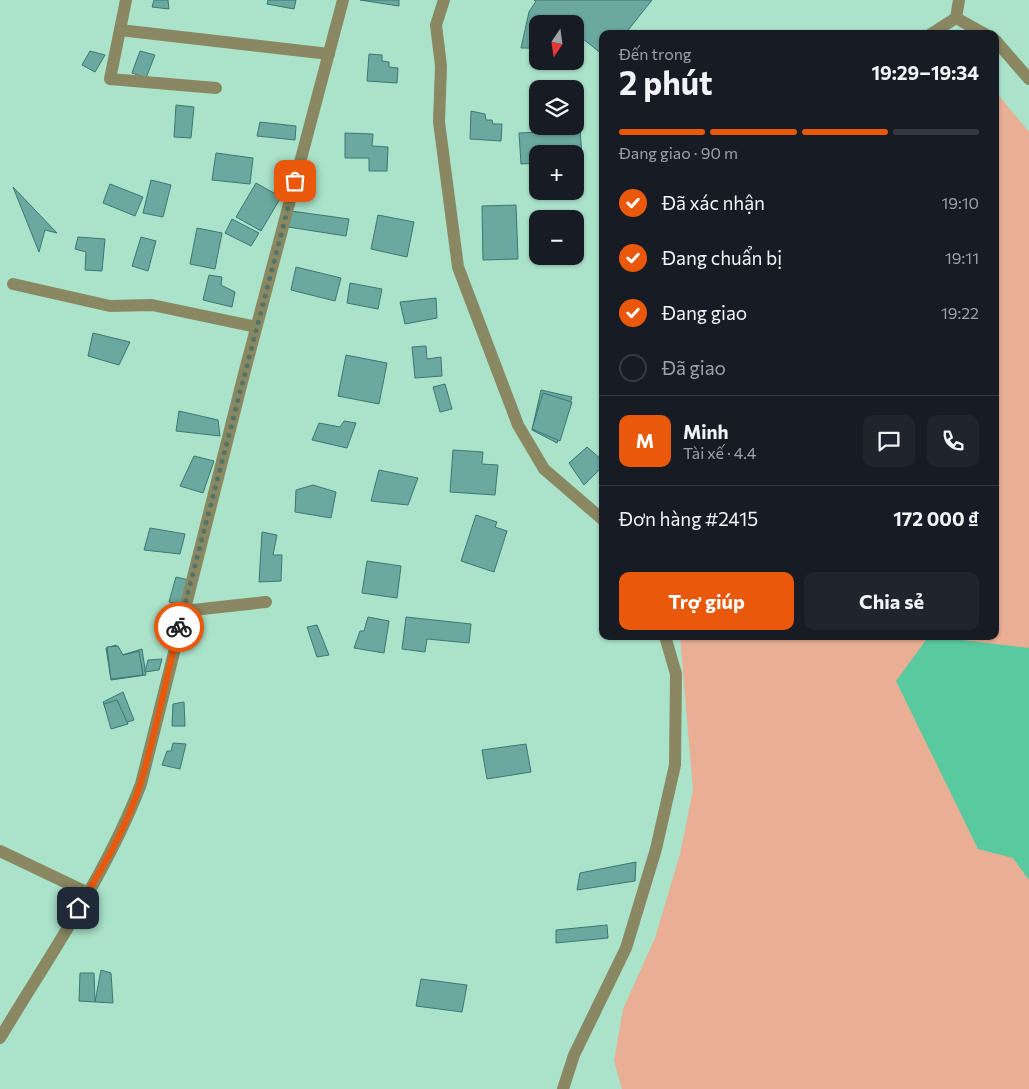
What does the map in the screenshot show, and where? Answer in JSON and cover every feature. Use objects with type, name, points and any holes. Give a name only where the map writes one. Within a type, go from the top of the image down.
[{"type":"street","points":[[126,0],[110,79],[216,88]]},
{"type":"street","points":[[0,1038],[100,874],[128,818],[140,784],[256,327],[343,0]]},
{"type":"street","points":[[444,0],[436,25],[441,66],[439,122],[458,267],[518,425],[544,470],[599,516]]},
{"type":"street","points":[[937,30],[956,18],[959,0]]},
{"type":"street","points":[[956,18],[978,30]]},
{"type":"street","points":[[120,30],[329,54]]},
{"type":"street","points":[[999,45],[1029,79]]},
{"type":"street","points":[[13,284],[110,306],[152,305],[256,327]]},
{"type":"street","points":[[184,611],[266,602]]},
{"type":"street","points":[[563,1089],[574,1055],[626,948],[656,849],[675,765],[676,674],[666,640]]},
{"type":"street","points":[[0,851],[88,893]]},
{"type":"shaded area","points":[[999,96],[1029,132],[1029,1089],[622,1089],[614,1061],[623,1009],[655,938],[680,854],[693,790],[680,640],[999,640]]},
{"type":"shaded area","points":[[926,640],[962,640],[1029,648],[1029,880],[1013,858],[978,849],[896,681]]},
{"type":"building","points":[[154,0],[168,0],[169,9],[152,7]]},
{"type":"building","points":[[268,0],[296,0],[294,9],[267,4]]},
{"type":"building","points":[[360,0],[399,0],[399,6]]},
{"type":"building","points":[[534,0],[652,0],[628,30],[599,30],[599,52],[584,40],[584,15],[529,15],[529,48],[521,48],[529,12],[536,1]]},
{"type":"building","points":[[90,51],[105,55],[95,72],[82,65]]},
{"type":"building","points":[[140,51],[155,55],[146,78],[132,73]]},
{"type":"building","points":[[369,54],[382,55],[382,61],[389,62],[389,67],[398,68],[397,83],[367,81]]},
{"type":"building","points":[[176,105],[194,107],[191,138],[174,137]]},
{"type":"building","points":[[471,111],[485,114],[486,120],[492,120],[493,124],[502,124],[501,141],[470,139]]},
{"type":"building","points":[[260,122],[296,126],[295,140],[257,136]]},
{"type":"building","points":[[345,133],[373,134],[372,146],[388,147],[387,171],[369,171],[369,158],[345,158]]},
{"type":"building","points":[[519,133],[529,133],[529,135],[580,135],[581,145],[529,145],[529,164],[521,164]]},
{"type":"building","points":[[216,153],[253,158],[250,184],[212,180]]},
{"type":"building","points":[[151,180],[171,185],[163,217],[143,213]]},
{"type":"building","points":[[256,183],[281,197],[261,231],[236,217]]},
{"type":"building","points":[[110,184],[143,197],[135,216],[103,203]]},
{"type":"building","points":[[13,187],[57,233],[45,230],[39,252]]},
{"type":"building","points":[[516,205],[518,259],[483,260],[482,206]]},
{"type":"building","points":[[291,211],[349,219],[346,236],[288,227]]},
{"type":"building","points":[[378,215],[414,222],[407,257],[371,249]]},
{"type":"building","points":[[232,219],[259,233],[251,246],[225,233]]},
{"type":"building","points":[[197,228],[222,233],[215,269],[190,264]]},
{"type":"building","points":[[78,237],[105,239],[102,271],[85,270],[86,252],[75,249]]},
{"type":"building","points":[[141,237],[156,241],[148,271],[132,266]]},
{"type":"building","points":[[296,267],[341,278],[335,301],[291,290]]},
{"type":"building","points":[[209,275],[222,277],[221,285],[235,292],[232,307],[203,300]]},
{"type":"building","points":[[350,283],[382,289],[378,309],[347,303]]},
{"type":"building","points":[[436,298],[437,318],[405,324],[400,302]]},
{"type":"building","points":[[93,333],[130,342],[119,365],[88,356]]},
{"type":"building","points":[[426,346],[427,359],[441,357],[442,376],[415,378],[412,347]]},
{"type":"building","points":[[346,355],[387,363],[379,404],[338,396]]},
{"type":"building","points":[[445,384],[452,409],[440,412],[433,387]]},
{"type":"building","points":[[541,390],[572,397],[557,443],[532,430]]},
{"type":"building","points":[[543,393],[572,402],[560,441],[532,429]]},
{"type":"building","points":[[179,411],[218,420],[220,436],[176,431]]},
{"type":"building","points":[[344,421],[356,423],[347,448],[312,440],[319,423],[340,427]]},
{"type":"building","points":[[587,447],[599,457],[599,470],[584,485],[569,463]]},
{"type":"building","points":[[453,450],[483,452],[482,464],[498,465],[495,495],[450,492]]},
{"type":"building","points":[[194,456],[214,461],[203,493],[180,486]]},
{"type":"building","points":[[379,470],[418,478],[408,505],[371,501]]},
{"type":"building","points":[[313,485],[336,492],[331,518],[295,512],[296,490]]},
{"type":"building","points":[[476,515],[497,522],[495,527],[507,531],[494,572],[461,561]]},
{"type":"building","points":[[150,528],[185,534],[180,554],[144,550]]},
{"type":"building","points":[[262,532],[277,535],[273,555],[282,555],[281,581],[259,582]]},
{"type":"building","points":[[367,561],[401,566],[397,598],[362,593]]},
{"type":"building","points":[[176,577],[189,580],[184,605],[169,602]]},
{"type":"building","points":[[163,609],[171,611],[167,632],[159,628]]},
{"type":"building","points":[[368,617],[389,621],[384,653],[354,648],[360,631],[364,631]]},
{"type":"building","points":[[406,617],[471,624],[469,643],[427,639],[425,652],[402,649]]},
{"type":"building","points":[[317,625],[329,655],[317,657],[307,627]]},
{"type":"building","points":[[116,645],[122,655],[142,649],[146,675],[111,680],[106,648]]},
{"type":"building","points":[[118,646],[123,655],[139,651],[143,675],[111,679],[107,647]]},
{"type":"building","points":[[162,659],[159,670],[145,672],[148,660]]},
{"type":"building","points":[[123,692],[134,720],[112,727],[103,702]]},
{"type":"building","points":[[117,700],[128,724],[111,729],[104,704]]},
{"type":"building","points":[[184,702],[185,726],[172,726],[173,704]]},
{"type":"building","points":[[173,743],[186,744],[180,769],[162,765],[167,751],[171,751]]},
{"type":"building","points":[[526,744],[531,772],[487,779],[482,750]]},
{"type":"building","points":[[636,862],[635,881],[577,890],[580,873]]},
{"type":"building","points":[[607,925],[608,938],[556,943],[556,930]]},
{"type":"building","points":[[101,970],[111,973],[113,1003],[95,1002]]},
{"type":"building","points":[[80,973],[94,973],[95,1002],[79,1001]]},
{"type":"building","points":[[421,979],[467,985],[462,1012],[416,1006]]},
{"type":"way so far","points":[[179,627],[295,181]]},
{"type":"route","points":[[78,908],[100,874],[128,818],[140,784],[179,627]]}]
